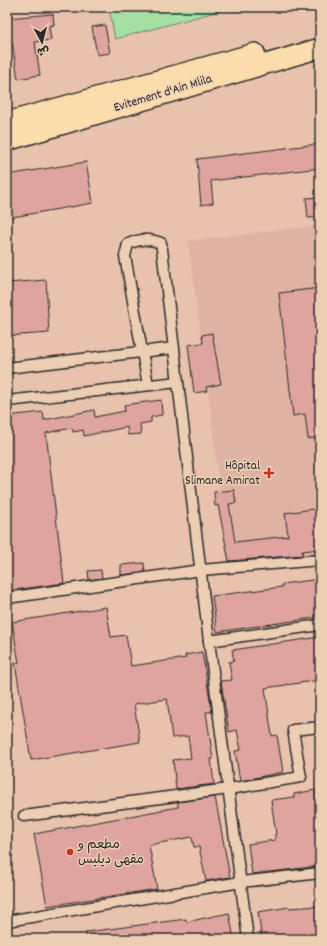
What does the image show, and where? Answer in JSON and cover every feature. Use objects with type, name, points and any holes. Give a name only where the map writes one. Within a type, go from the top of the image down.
[{"type":"highway","name":"Evitement d'Ain Mlila","points":[[7,122],[320,34]]},
{"type":"highway","name":"Evitement d'Ain Mlila","points":[[7,141],[320,48]]},
{"type":"street","points":[[148,385],[125,256],[128,244],[138,240],[151,238],[161,243],[162,249],[209,641],[248,939]]},
{"type":"street","points":[[7,368],[174,348]]},
{"type":"street","points":[[7,401],[178,382]]},
{"type":"street","points":[[7,598],[201,570],[320,560]]},
{"type":"street","points":[[209,641],[320,625]]},
{"type":"street","points":[[24,816],[301,778],[293,730],[320,727]]},
{"type":"street","points":[[7,921],[241,882],[320,873]]},
{"type":"shaded area","name":"Hôpital Slimane Amirat","points":[[320,225],[320,560],[228,571],[208,387],[188,241]]},
{"type":"green space","points":[[109,7],[234,7],[115,39]]},
{"type":"building","points":[[53,14],[54,25],[49,26],[51,40],[35,42],[40,75],[18,79],[12,42],[7,42],[7,18]]},
{"type":"building","points":[[105,25],[110,53],[97,55],[92,27]]},
{"type":"building","points":[[318,144],[320,168],[211,181],[213,203],[201,205],[197,159]]},
{"type":"building","points":[[86,162],[93,203],[7,218],[7,175]]},
{"type":"building","points":[[320,197],[320,217],[308,218],[306,198]]},
{"type":"building","points":[[46,280],[49,333],[7,336],[7,283]]},
{"type":"building","points":[[320,288],[320,437],[308,439],[305,414],[293,416],[279,293]]},
{"type":"building","points":[[212,333],[221,384],[206,387],[207,391],[194,393],[188,345],[203,343],[202,335]]},
{"type":"building","points":[[161,400],[162,415],[151,417],[151,422],[140,424],[141,434],[128,435],[127,427],[84,436],[83,430],[73,432],[72,428],[46,433],[64,583],[7,591],[7,416],[43,412],[44,420],[94,410],[95,417],[125,411],[124,405]]},
{"type":"building","points":[[234,490],[236,503],[229,504],[235,542],[288,536],[285,513],[320,508],[320,549],[302,551],[303,555],[229,561],[218,505],[215,506],[214,492]]},
{"type":"building","points":[[144,563],[145,572],[121,575],[121,565]]},
{"type":"building","points":[[101,570],[102,578],[89,580],[88,571]]},
{"type":"building","points":[[320,579],[320,617],[217,632],[212,596],[282,587],[282,584]]},
{"type":"building","points":[[106,607],[111,637],[126,635],[131,666],[186,658],[185,655],[202,652],[212,712],[206,712],[213,759],[211,759],[214,784],[176,789],[173,760],[191,758],[188,736],[172,738],[167,699],[134,704],[140,742],[31,760],[15,663],[19,663],[12,622]]},
{"type":"building","points":[[320,637],[320,680],[265,688],[272,736],[277,735],[283,772],[240,781],[235,751],[241,750],[237,730],[229,732],[221,681],[232,680],[229,662],[234,661],[232,650]]},
{"type":"building","points":[[315,790],[317,804],[320,803],[320,866],[252,874],[248,844],[275,840],[276,834],[271,800],[294,797],[294,794]]},
{"type":"building","name":"مطعم و مقهى ديليس","points":[[215,797],[230,877],[206,881],[199,847],[194,847],[192,837],[149,845],[157,889],[47,906],[34,834],[178,807],[178,802]]},
{"type":"building","points":[[320,906],[320,937],[300,939],[262,939],[258,912],[289,907]]},
{"type":"building","points":[[229,913],[234,939],[86,939],[86,932],[186,919],[186,922]]},
{"type":"place","name":"Hôpital Slimane Amirat","points":[[269,473]]},
{"type":"place","name":"مطعم و مقهى ديليس","points":[[70,852]]}]
